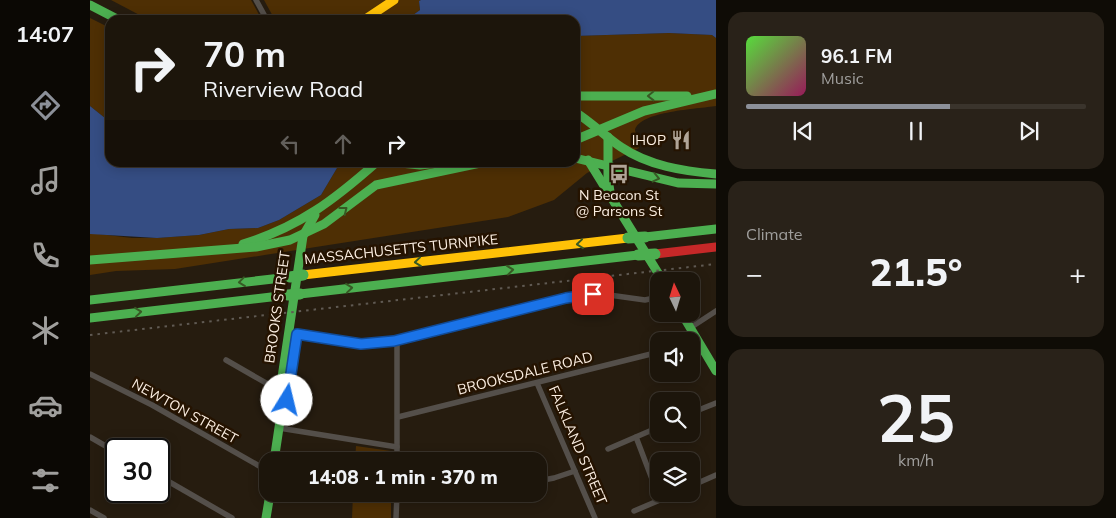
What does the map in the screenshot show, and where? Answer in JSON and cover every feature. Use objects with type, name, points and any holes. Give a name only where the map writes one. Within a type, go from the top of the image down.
[{"type":"main road","points":[[372,15],[394,0]]},
{"type":"main road","points":[[90,5],[109,15]]},
{"type":"main road","points":[[580,96],[699,96],[716,94]]},
{"type":"main road","points":[[580,139],[603,133],[644,111],[699,96]]},
{"type":"main road","points":[[580,116],[631,153],[648,161],[682,170],[716,174]]},
{"type":"main road","points":[[603,133],[609,166],[608,181],[611,194]]},
{"type":"main road","points":[[580,159],[678,183],[716,184]]},
{"type":"main road","points":[[588,160],[611,194],[658,272]]},
{"type":"main road","points":[[214,250],[274,235],[315,215],[371,167]]},
{"type":"main road","points":[[90,260],[268,245],[303,236],[334,217],[376,185],[461,167]]},
{"type":"main road","name":"BROOKS STREET","points":[[275,452],[279,428],[280,391],[303,236],[308,223],[315,215]]},
{"type":"main road","name":"MASSACHUSETTS TURNPIKE","points":[[90,300],[716,229]]},
{"type":"main road","points":[[90,318],[716,247]]},
{"type":"main road","points":[[687,322],[691,332]]},
{"type":"main road","points":[[700,349],[716,371]]},
{"type":"main road","points":[[266,518],[269,502]]},
{"type":"street","points":[[256,0],[264,15]]},
{"type":"street","points":[[398,452],[397,341],[575,296],[602,294],[645,300],[650,299]]},
{"type":"street","points":[[690,328],[716,311]]},
{"type":"street","name":"BROOKS STREET","points":[[280,407],[287,402],[297,334],[361,344],[397,341]]},
{"type":"street","name":"BROOKSDALE ROAD","points":[[398,417],[650,354]]},
{"type":"street","points":[[226,360],[280,391]]},
{"type":"street","name":"NEWTON STREET","points":[[90,374],[152,405],[259,466]]},
{"type":"street","name":"FALKLAND STREET","points":[[537,383],[595,518]]},
{"type":"street","points":[[700,410],[716,404]]},
{"type":"street","points":[[279,428],[398,447]]},
{"type":"street","points":[[608,449],[650,431]]},
{"type":"street","points":[[90,437],[105,446]]},
{"type":"street","points":[[636,437],[650,474]]},
{"type":"street","points":[[547,479],[574,471]]},
{"type":"street","points":[[700,482],[716,475]]},
{"type":"street","points":[[170,482],[232,518]]},
{"type":"street","points":[[396,518],[397,502]]},
{"type":"street","points":[[634,511],[655,502]]},
{"type":"street","points":[[90,510],[104,518]]},
{"type":"shaded area","points":[[111,0],[251,0],[259,15],[140,15]]},
{"type":"shaded area","points":[[264,0],[421,0],[419,1],[420,10],[413,15],[272,15]]},
{"type":"shaded area","points":[[90,18],[105,26],[105,118],[90,106]]},
{"type":"shaded area","points":[[669,33],[712,35],[716,38],[716,106],[671,112],[647,119],[639,124],[635,130],[639,148],[587,173],[554,200],[508,217],[175,269],[116,271],[90,275],[90,233],[132,238],[157,238],[199,235],[229,229],[258,228],[279,220],[321,195],[338,167],[580,167],[580,36]]},
{"type":"shaded area","points":[[356,446],[391,451],[391,452],[356,452]]},
{"type":"shaded area","points":[[353,502],[391,502],[391,518],[352,518]]},
{"type":"water","points":[[716,0],[716,38],[712,35],[669,33],[580,36],[580,15],[413,15],[420,10],[419,1]]},
{"type":"water","points":[[90,106],[105,118],[105,167],[338,167],[321,195],[279,220],[258,228],[229,229],[199,235],[157,238],[90,234]]},
{"type":"railway","points":[[90,335],[716,264]]},
{"type":"traffic: fast","points":[[90,5],[109,15]]},
{"type":"traffic: fast","points":[[580,138],[644,111],[716,94]]},
{"type":"traffic: fast","points":[[580,96],[687,96]]},
{"type":"traffic: fast","points":[[580,115],[621,147],[643,159],[667,167],[716,174]]},
{"type":"traffic: fast","points":[[608,137],[610,192]]},
{"type":"traffic: fast","points":[[580,159],[678,183],[716,184]]},
{"type":"traffic: fast","points":[[588,160],[657,272]]},
{"type":"traffic: fast","points":[[243,244],[299,221],[330,200],[371,167]]},
{"type":"traffic: fast","points":[[90,260],[256,247],[290,240],[324,224],[376,185],[461,167]]},
{"type":"traffic: fast","points":[[275,452],[280,421],[280,391],[303,236],[315,215]]},
{"type":"traffic: fast","points":[[645,237],[716,229]]},
{"type":"traffic: fast","points":[[628,238],[645,237]]},
{"type":"traffic: fast","points":[[638,255],[655,254]]},
{"type":"traffic: fast","points":[[300,294],[638,255]]},
{"type":"traffic: fast","points":[[290,277],[303,275]]},
{"type":"traffic: fast","points":[[90,300],[290,277]]},
{"type":"traffic: fast","points":[[288,295],[300,294]]},
{"type":"traffic: fast","points":[[90,318],[288,295]]},
{"type":"traffic: fast","points":[[687,322],[716,371]]},
{"type":"traffic: fast","points":[[266,518],[269,502]]},
{"type":"traffic: slow","points":[[372,15],[394,0]]},
{"type":"traffic: slow","points":[[303,275],[628,238]]},
{"type":"traffic: jam","points":[[655,254],[716,247]]},
{"type":"place","name":"IHOP","points":[[681,140]]},
{"type":"place","name":"N Beacon St @ Parsons St","points":[[619,174]]},
{"type":"route","points":[[287,400],[297,334],[361,344],[394,341],[566,298],[593,294]]}]
